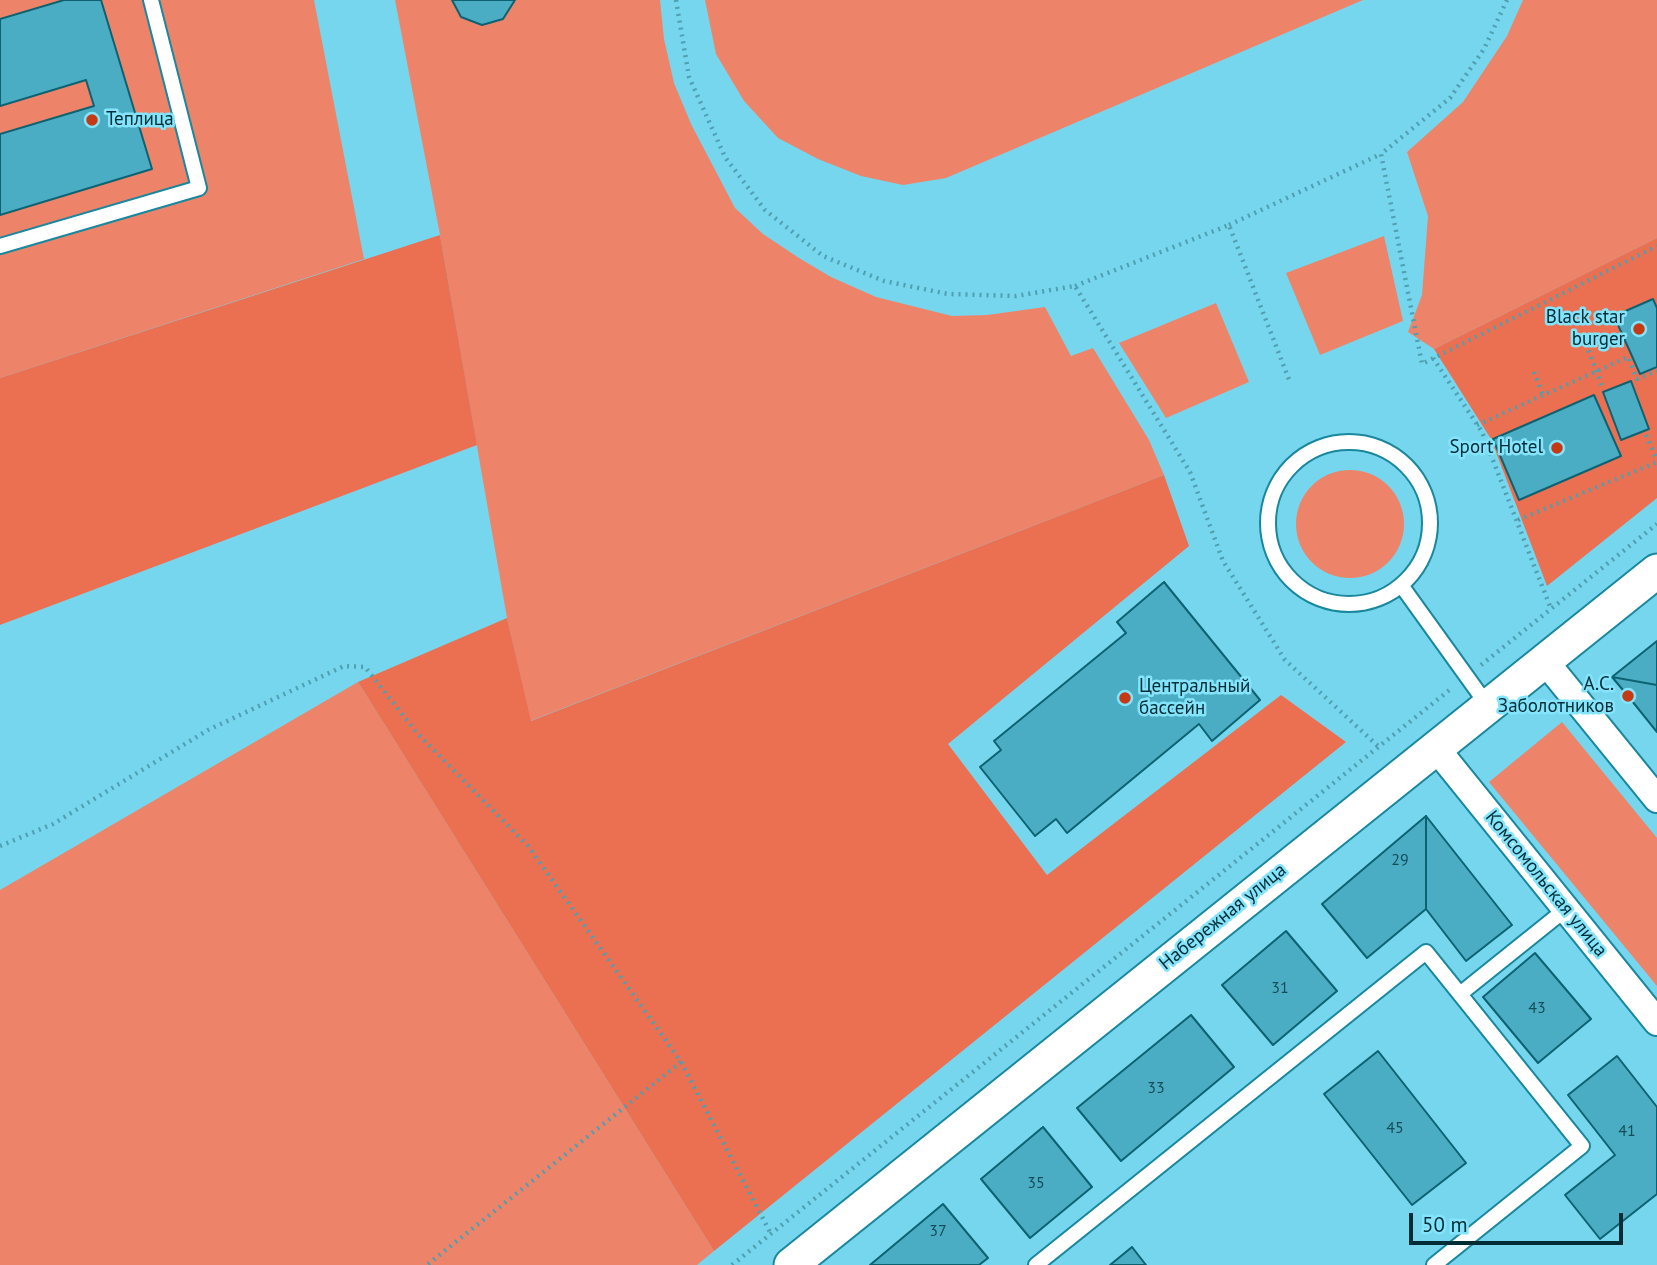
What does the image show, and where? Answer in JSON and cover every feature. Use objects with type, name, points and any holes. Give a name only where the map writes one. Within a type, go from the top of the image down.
[{"type":"street","name":"Набережная улица","points":[[790,1265],[1657,571]]},
{"type":"street","points":[[1544,660],[1657,799]]},
{"type":"street","name":"Комсомольская улица","points":[[1435,747],[1657,1022]]},
{"type":"lane","points":[[0,246],[199,188],[150,0]]},
{"type":"lane","points":[[1338,443],[1365,443],[1390,453],[1411,471],[1425,495],[1430,522],[1426,549],[1414,572],[1401,585],[1371,602],[1345,605],[1319,600],[1297,586],[1279,566],[1269,541],[1268,515],[1274,490],[1290,467],[1311,451],[1338,443]]},
{"type":"lane","points":[[1401,585],[1488,706]]},
{"type":"lane","points":[[1460,994],[1566,909]]},
{"type":"lane","points":[[1036,1265],[1426,952],[1582,1146],[1434,1265]]},
{"type":"path","points":[[677,0],[689,77],[725,157],[765,210],[824,256],[884,281],[948,294],[1016,296],[1075,286],[1229,225],[1381,155],[1450,98],[1484,49],[1507,0]]},
{"type":"path","points":[[1381,155],[1422,364],[1657,246]]},
{"type":"path","points":[[1229,225],[1290,382]]},
{"type":"path","points":[[1075,286],[1190,472],[1223,561],[1285,660],[1379,747]]},
{"type":"path","points":[[1586,344],[1602,386]]},
{"type":"path","points":[[1478,425],[1628,357],[1637,379],[1657,371]]},
{"type":"path","points":[[1433,358],[1478,425],[1518,520],[1551,609]]},
{"type":"path","points":[[1534,372],[1543,395]]},
{"type":"path","points":[[1518,520],[1657,461],[1646,435]]},
{"type":"path","points":[[732,1265],[1657,524]]},
{"type":"path","points":[[0,846],[53,824],[208,730],[344,666],[365,667],[417,733],[528,846],[681,1062],[771,1234]]},
{"type":"path","points":[[428,1265],[681,1062]]},
{"type":"shaded area","points":[[0,0],[314,0],[364,259],[0,378]]},
{"type":"shaded area","points":[[395,0],[660,0],[664,39],[674,83],[691,124],[735,208],[763,234],[799,258],[831,277],[876,297],[952,316],[987,315],[1045,307],[1071,356],[1093,348],[1149,440],[1164,475],[530,721],[507,618],[440,235]]},
{"type":"shaded area","points":[[705,0],[1363,0],[946,178],[903,185],[861,176],[818,159],[778,138],[744,101],[716,54]]},
{"type":"shaded area","points":[[1523,0],[1657,0],[1657,238],[1434,349],[1408,332],[1422,295],[1428,216],[1407,152],[1463,102],[1507,36]]},
{"type":"shaded area","points":[[440,235],[477,445],[0,625],[0,378]]},
{"type":"shaded area","points":[[1384,236],[1403,321],[1320,355],[1286,273]]},
{"type":"shaded area","points":[[1657,238],[1657,498],[1547,586],[1491,439],[1434,349]]},
{"type":"shaded area","points":[[1216,303],[1249,382],[1166,418],[1119,343]]},
{"type":"shaded area","points":[[1350,470],[1371,474],[1388,486],[1400,503],[1404,524],[1400,545],[1388,562],[1371,574],[1350,578],[1329,574],[1312,562],[1300,545],[1296,524],[1300,503],[1312,486],[1329,474]]},
{"type":"shaded area","points":[[1164,475],[1189,546],[948,744],[1047,875],[1281,695],[1346,742],[714,1251],[358,682],[507,618],[531,721]]},
{"type":"shaded area","points":[[358,682],[714,1251],[697,1265],[0,1265],[0,890]]},
{"type":"shaded area","points":[[1562,722],[1657,838],[1657,986],[1489,782]]},
{"type":"building","name":"Теплица","points":[[64,0],[101,0],[152,169],[0,215],[0,134],[94,106],[86,80],[0,106],[0,19]]},
{"type":"building","points":[[452,0],[515,0],[503,19],[482,25],[461,17]]},
{"type":"building","name":"Black star burger","points":[[1653,299],[1657,308],[1657,367],[1640,374],[1614,316]]},
{"type":"building","points":[[1631,381],[1649,429],[1621,440],[1603,392]]},
{"type":"building","name":"Sport Hotel","points":[[1594,395],[1621,456],[1519,500],[1493,439]]},
{"type":"building","points":[[1164,582],[1260,700],[1212,741],[1199,724],[1067,833],[1056,819],[1035,836],[980,767],[1001,750],[994,741],[1126,633],[1117,622]]},
{"type":"building","points":[[1657,641],[1657,685],[1612,677]]},
{"type":"building","points":[[1612,677],[1657,685],[1657,732],[1628,696]]},
{"type":"building","points":[[1426,816],[1512,925],[1466,961],[1426,909]]},
{"type":"building","points":[[1426,816],[1426,909],[1367,958],[1322,904]]},
{"type":"building","points":[[1286,931],[1337,991],[1273,1045],[1222,985]]},
{"type":"building","points":[[1535,953],[1591,1019],[1538,1063],[1483,997]]},
{"type":"building","points":[[1191,1015],[1234,1067],[1121,1161],[1077,1108]]},
{"type":"building","points":[[1378,1051],[1466,1163],[1412,1205],[1324,1094]]},
{"type":"building","points":[[1617,1056],[1657,1107],[1657,1194],[1600,1239],[1565,1195],[1615,1155],[1568,1095]]},
{"type":"building","points":[[1043,1127],[1092,1187],[1030,1238],[981,1179]]},
{"type":"building","points":[[943,1204],[988,1258],[979,1265],[870,1265]]},
{"type":"building","points":[[1132,1247],[1146,1265],[1110,1265]]},
{"type":"place","name":"Теплица","points":[[92,120]]},
{"type":"place","name":"Black star burger","points":[[1639,329]]},
{"type":"place","name":"Sport Hotel","points":[[1557,448]]},
{"type":"place","name":"А.С. Заболотников","points":[[1628,696]]},
{"type":"place","name":"Центральный бассейн","points":[[1125,698]]}]
